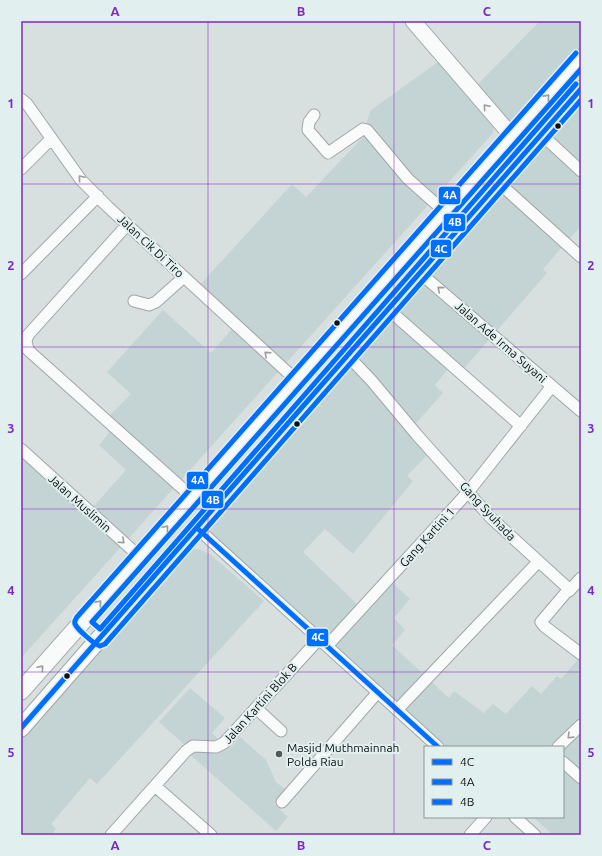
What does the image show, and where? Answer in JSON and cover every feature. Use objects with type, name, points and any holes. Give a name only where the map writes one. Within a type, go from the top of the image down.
[{"type":"main road","points":[[413,21],[512,136]]},
{"type":"main road","points":[[21,691],[444,211],[581,58]]},
{"type":"main road","points":[[21,728],[581,89]]},
{"type":"main road","points":[[419,240],[436,254]]},
{"type":"main road","points":[[82,622],[100,639]]},
{"type":"street","name":"Jalan Cik Di Tiro","points":[[21,99],[27,104],[81,180],[127,225],[296,380]]},
{"type":"street","points":[[314,115],[309,122],[308,130],[328,153],[363,129],[367,130],[408,179],[444,211]]},
{"type":"street","points":[[541,134],[581,170]]},
{"type":"street","points":[[21,169],[50,138]]},
{"type":"street","points":[[499,183],[581,256]]},
{"type":"street","points":[[21,274],[98,196]]},
{"type":"street","points":[[127,225],[28,335],[26,341],[28,350],[192,497]]},
{"type":"street","name":"Jalan Ade Irma Suyani","points":[[420,272],[581,411]]},
{"type":"street","points":[[134,301],[149,305],[156,302],[184,277]]},
{"type":"street","points":[[388,310],[521,426]]},
{"type":"street","name":"Gang Syuhada","points":[[348,356],[371,380],[417,435],[469,491],[491,518],[538,562],[568,587],[569,591]]},
{"type":"street","name":"Gang Kartini 1","points":[[327,646],[469,491],[552,386]]},
{"type":"street","name":"Jalan Muslimin","points":[[21,449],[140,557]]},
{"type":"street","points":[[197,528],[437,746]]},
{"type":"street","points":[[397,710],[538,562]]},
{"type":"street","points":[[581,578],[543,618],[541,622],[544,626],[581,654]]},
{"type":"street","name":"Jalan Kartini Blok B","points":[[111,835],[193,746],[221,746],[319,638]]},
{"type":"street","points":[[282,802],[378,692]]},
{"type":"street","points":[[256,708],[281,731]]},
{"type":"street","points":[[559,746],[581,725]]},
{"type":"street","points":[[564,763],[581,778]]},
{"type":"street","points":[[155,786],[211,835]]},
{"type":"street","points":[[470,835],[485,818]]},
{"type":"street","points":[[515,818],[534,835]]},
{"type":"shaded area","points":[[540,21],[581,21],[581,67],[520,136],[477,85]]},
{"type":"shaded area","points":[[442,59],[494,123],[493,133],[21,658],[21,445],[93,507],[126,470],[99,445],[115,425],[108,417],[131,394],[107,372],[163,310],[211,353],[238,322],[198,287],[292,184],[306,197],[366,134],[367,121],[371,110]]},
{"type":"shaded area","points":[[581,102],[581,166],[550,136]]},
{"type":"shaded area","points":[[544,139],[581,173],[581,226],[543,269],[547,273],[461,372],[452,364],[435,385],[443,393],[410,430],[429,453],[407,476],[413,481],[353,554],[325,529],[303,552],[358,605],[385,576],[410,599],[394,618],[405,630],[392,645],[449,698],[454,691],[484,713],[493,704],[506,714],[532,686],[541,694],[557,676],[561,679],[581,656],[581,717],[550,746],[445,746],[200,525]]},
{"type":"shaded area","points":[[185,549],[198,549],[210,554],[264,601],[97,784],[90,778],[51,824],[56,829],[51,835],[21,835],[21,729]]},
{"type":"shaded area","points":[[190,688],[225,718],[212,733],[229,749],[240,737],[266,760],[276,782],[286,790],[274,804],[288,817],[276,831],[186,751],[187,747],[159,722]]},
{"type":"shaded area","points":[[581,733],[581,835],[553,835],[534,818],[564,818],[564,749]]},
{"type":"transit line","name":"4A","points":[[576,53],[77,617],[75,624],[82,633],[100,646],[105,644],[581,100]]},
{"type":"transit line","name":"4B","points":[[576,84],[100,629],[92,622],[581,69]]},
{"type":"transit line","name":"4C","points":[[21,728],[581,89]]},
{"type":"transit line","name":"4C","points":[[197,528],[437,746]]},
{"type":"place","name":"Masjid Muthmainnah Polda Riau","points":[[279,754]]}]
